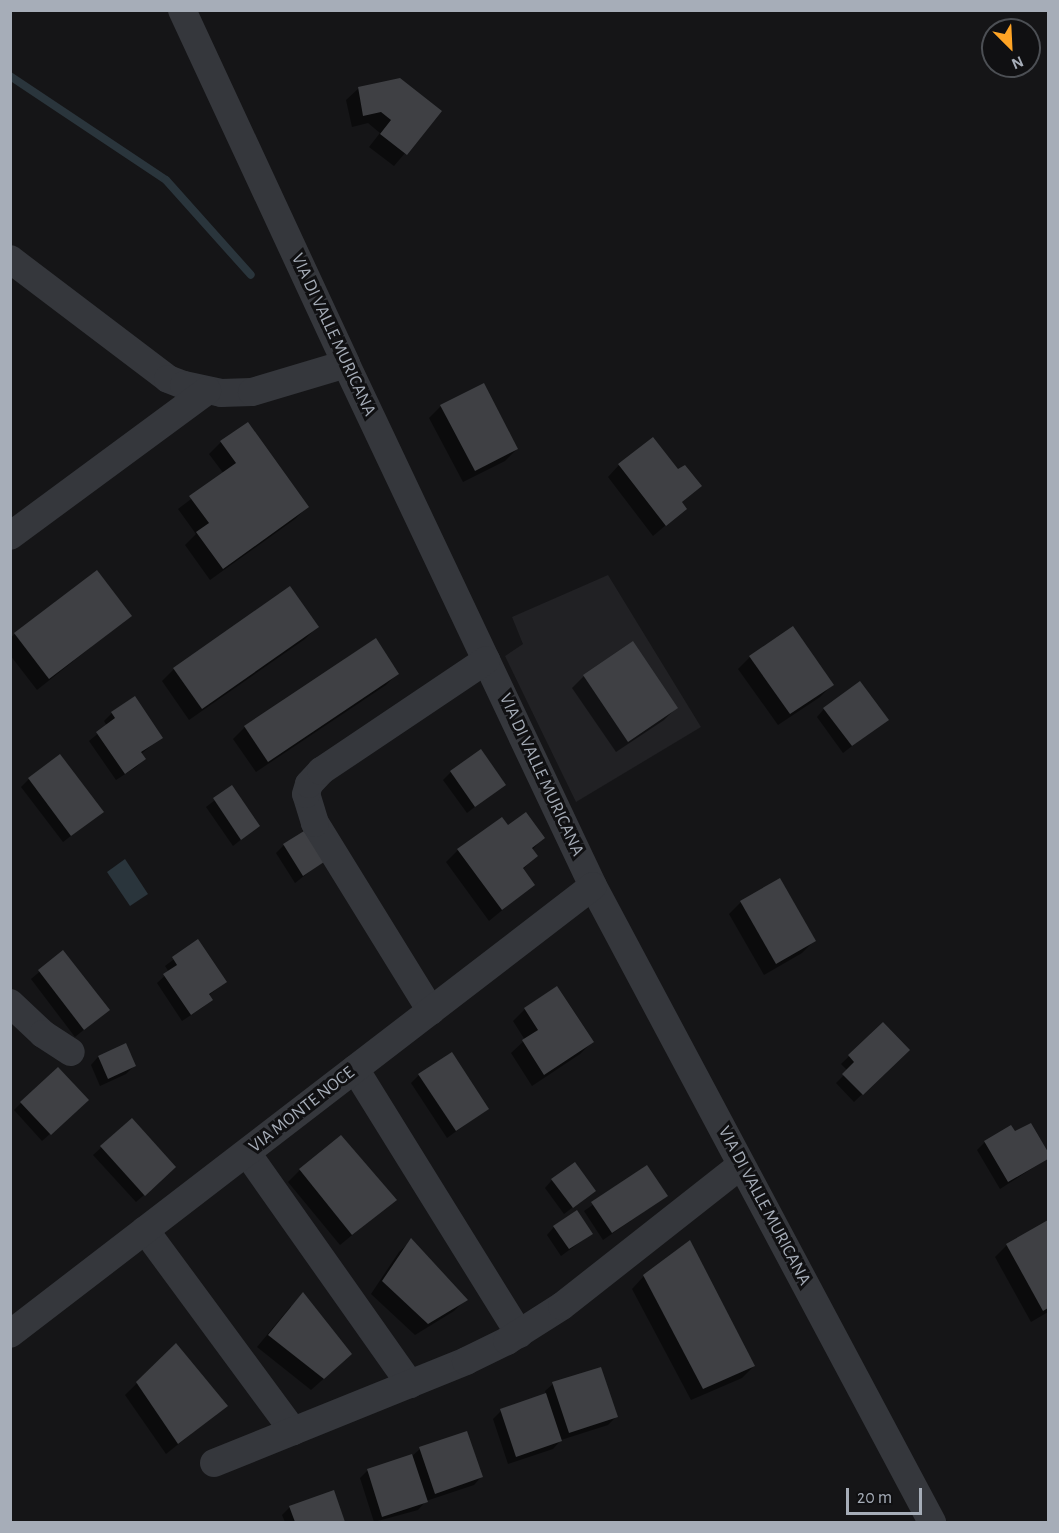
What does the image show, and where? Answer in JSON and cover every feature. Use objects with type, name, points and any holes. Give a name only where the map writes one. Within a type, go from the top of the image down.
[{"type":"street","name":"VIA DI VALLE MURICANA","points":[[182,10],[346,364],[594,886],[932,1522]]},
{"type":"street","points":[[10,259],[168,379],[207,391],[252,392],[346,364]]},
{"type":"street","points":[[10,536],[207,391]]},
{"type":"street","points":[[431,1011],[315,823],[306,794],[309,784],[321,771],[486,660]]},
{"type":"street","name":"VIA MONTE NOCE","points":[[10,1334],[594,886]]},
{"type":"street","points":[[10,1003],[43,1034],[71,1052]]},
{"type":"street","points":[[355,1069],[519,1334]]},
{"type":"street","points":[[247,1153],[410,1384]]},
{"type":"street","points":[[214,1463],[410,1384],[485,1352],[519,1334],[562,1306],[741,1165]]},
{"type":"street","points":[[145,1230],[293,1431]]},
{"type":"shaded area","points":[[608,575],[701,727],[576,802],[505,656],[523,644],[512,617]]},
{"type":"shaded area","points":[[125,859],[148,894],[130,906],[107,872]]},
{"type":"building","points":[[400,78],[442,111],[407,155],[380,134],[391,120],[381,112],[363,116],[358,87]]},
{"type":"building","points":[[484,383],[518,449],[475,471],[440,405]]},
{"type":"building","points":[[248,422],[309,507],[223,569],[196,532],[209,523],[189,496],[236,463],[220,441]]},
{"type":"building","points":[[653,437],[678,469],[685,465],[702,486],[682,502],[687,509],[666,526],[618,464]]},
{"type":"building","points":[[97,570],[132,616],[49,679],[14,633]]},
{"type":"building","points":[[290,586],[319,627],[202,709],[173,668]]},
{"type":"building","points":[[793,626],[834,685],[790,714],[749,656]]},
{"type":"building","points":[[376,638],[399,674],[268,762],[244,726]]},
{"type":"building","points":[[633,641],[678,708],[628,742],[583,675]]},
{"type":"building","points":[[860,681],[889,720],[852,746],[823,708]]},
{"type":"building","points":[[135,696],[163,738],[141,752],[146,759],[125,774],[96,732],[115,718],[111,712]]},
{"type":"building","points":[[481,749],[506,785],[475,807],[450,771]]},
{"type":"building","points":[[60,754],[104,812],[71,836],[28,778]]},
{"type":"building","points":[[232,785],[260,826],[241,840],[213,798]]},
{"type":"building","points":[[526,812],[545,838],[532,848],[538,856],[523,868],[535,885],[502,910],[457,849],[502,817],[508,825]]},
{"type":"building","points":[[304,831],[324,862],[303,876],[283,844]]},
{"type":"building","points":[[780,878],[816,941],[776,964],[740,901]]},
{"type":"building","points":[[198,939],[227,982],[209,994],[213,1000],[191,1015],[163,974],[177,965],[172,957]]},
{"type":"building","points":[[63,950],[110,1010],[84,1030],[38,970]]},
{"type":"building","points":[[557,986],[594,1042],[544,1075],[522,1040],[538,1030],[524,1008]]},
{"type":"building","points":[[883,1022],[910,1050],[863,1095],[842,1074],[854,1062],[848,1055]]},
{"type":"building","points":[[126,1043],[136,1066],[108,1079],[98,1056]]},
{"type":"building","points":[[452,1052],[489,1109],[456,1131],[418,1074]]},
{"type":"building","points":[[58,1067],[89,1100],[51,1135],[20,1102]]},
{"type":"building","points":[[132,1118],[176,1167],[145,1196],[100,1146]]},
{"type":"building","points":[[1031,1123],[1048,1152],[1048,1159],[1008,1182],[984,1141],[1011,1125],[1015,1131]]},
{"type":"building","points":[[341,1135],[397,1200],[352,1235],[299,1169]]},
{"type":"building","points":[[575,1162],[596,1191],[573,1208],[551,1179]]},
{"type":"building","points":[[647,1165],[668,1196],[612,1233],[591,1202]]},
{"type":"building","points":[[577,1210],[593,1234],[569,1249],[553,1226]]},
{"type":"building","points":[[1048,1220],[1048,1308],[1043,1311],[1006,1244]]},
{"type":"building","points":[[411,1238],[468,1300],[428,1324],[382,1281]]},
{"type":"building","points":[[690,1240],[755,1366],[703,1389],[643,1275]]},
{"type":"building","points":[[303,1292],[352,1354],[324,1379],[268,1335]]},
{"type":"building","points":[[176,1343],[228,1406],[178,1444],[136,1382]]},
{"type":"building","points":[[601,1367],[618,1417],[569,1433],[552,1382]]},
{"type":"building","points":[[546,1393],[562,1441],[516,1457],[500,1409]]},
{"type":"building","points":[[467,1431],[483,1477],[435,1494],[419,1447]]},
{"type":"building","points":[[412,1454],[428,1502],[382,1517],[367,1469]]},
{"type":"building","points":[[334,1490],[345,1522],[295,1522],[289,1506]]},
{"type":"waterway","points":[[10,76],[166,180],[251,275]]}]
